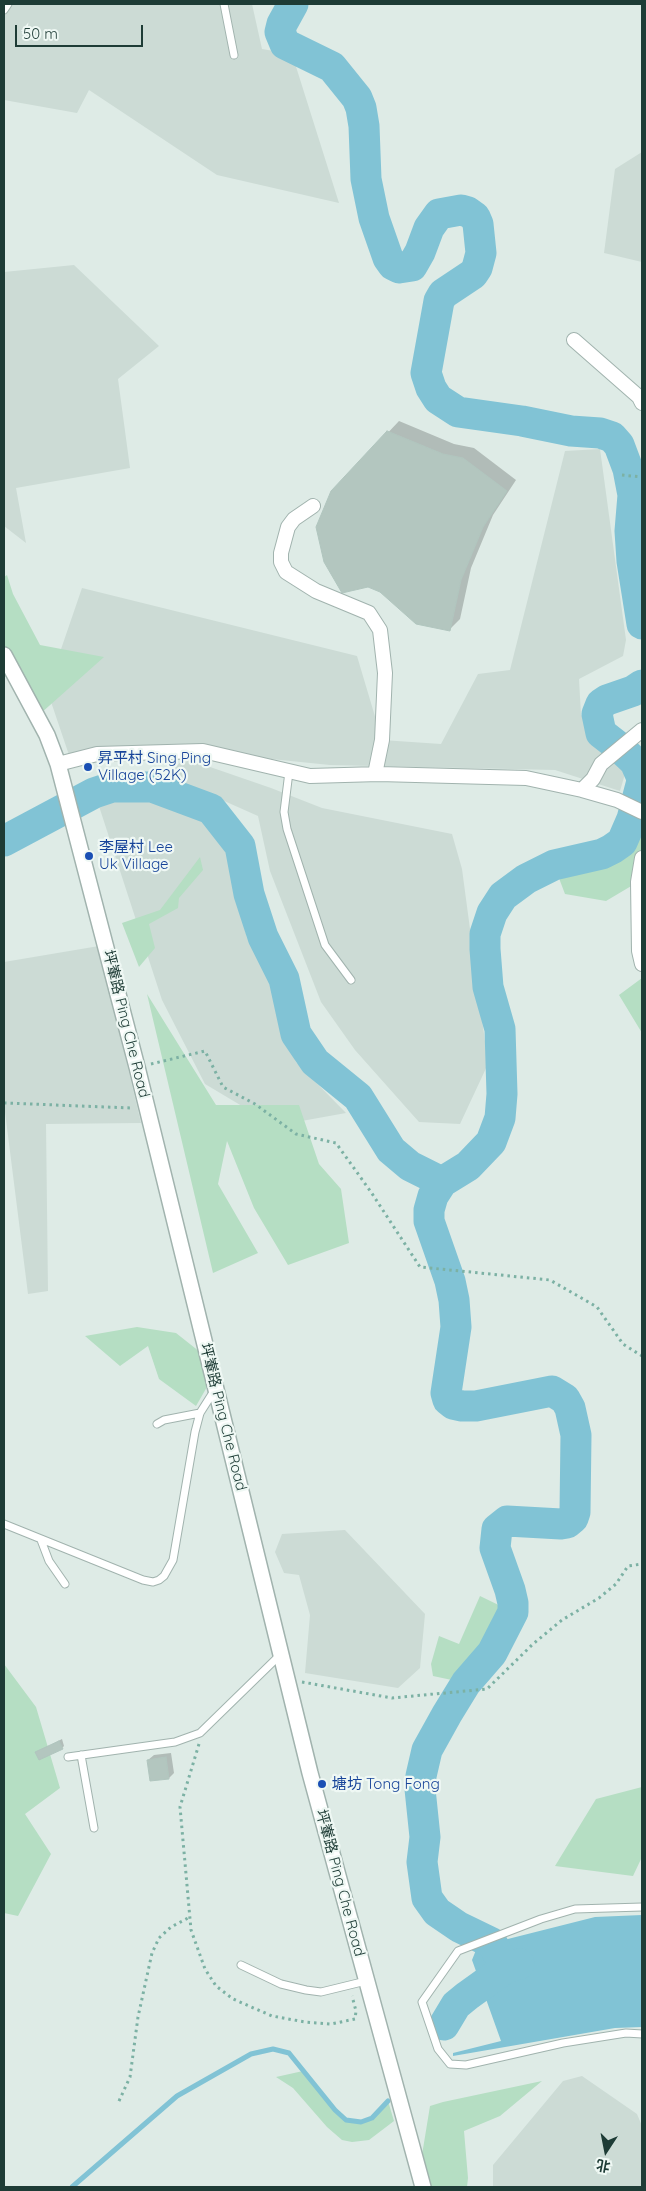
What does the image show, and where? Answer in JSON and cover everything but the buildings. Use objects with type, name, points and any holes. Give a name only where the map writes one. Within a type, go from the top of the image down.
[{"type":"street","points":[[574,340],[639,397],[642,403]]},
{"type":"street","points":[[313,506],[294,519],[288,528],[281,553],[281,562],[286,572],[316,591],[369,613],[380,630],[385,673],[382,740],[375,774]]},
{"type":"street","name":"坪輋路 Ping Che Road","points":[[4,655],[47,735],[60,768],[148,1109],[280,1655],[373,2008],[409,2130],[423,2187]]},
{"type":"street","points":[[582,790],[593,779],[601,764],[642,730]]},
{"type":"street","points":[[60,768],[96,754],[203,751],[310,776],[375,774],[526,778],[617,800],[642,812]]},
{"type":"street","points":[[642,858],[638,882],[639,951],[642,964]]},
{"type":"lane","points":[[4,10],[8,4]]},
{"type":"lane","points":[[224,4],[234,56]]},
{"type":"lane","points":[[289,772],[284,812],[287,829],[325,945],[350,980]]},
{"type":"lane","points":[[4,1524],[41,1540],[78,1552],[143,1580],[153,1582],[159,1580],[173,1560],[195,1432],[200,1414],[211,1399],[216,1386]]},
{"type":"lane","points":[[157,1424],[164,1420],[200,1414]]},
{"type":"lane","points":[[41,1540],[49,1561],[64,1584]]},
{"type":"lane","points":[[68,1756],[175,1742],[200,1733],[280,1655]]},
{"type":"lane","points":[[81,1755],[94,1828]]},
{"type":"lane","points":[[642,1907],[575,1909],[541,1919],[458,1951],[422,2002],[438,2049],[450,2064],[466,2065],[563,2043],[626,2033],[642,2034]]},
{"type":"lane","points":[[240,1965],[281,1984],[321,1992],[366,1981]]},
{"type":"path","points":[[622,475],[642,478]]},
{"type":"path","points":[[137,1066],[205,1052],[223,1087],[255,1104],[296,1134],[336,1142],[420,1267],[550,1280],[597,1307],[623,1344],[642,1356]]},
{"type":"path","points":[[4,1103],[148,1109]]},
{"type":"path","points":[[299,1681],[392,1698],[410,1698],[487,1689],[533,1644],[562,1620],[599,1598],[616,1584],[628,1566],[642,1564]]},
{"type":"path","points":[[204,1730],[180,1807],[190,1917],[195,1943],[205,1969],[216,1986],[249,2008],[272,2016],[305,2022],[332,2024],[355,2019],[356,2011],[349,1986]]},
{"type":"path","points":[[119,2101],[130,2077],[138,2017],[152,1953],[158,1938],[171,1927],[190,1917]]},
{"type":"shaded area","points":[[4,4],[252,4],[262,49],[292,54],[339,203],[217,175],[89,90],[77,113],[4,100]]},
{"type":"shaded area","points":[[642,152],[642,262],[604,253],[615,169]]},
{"type":"shaded area","points":[[74,265],[159,346],[118,379],[130,468],[16,488],[26,543],[4,526],[4,272]]},
{"type":"shaded area","points":[[600,449],[626,640],[623,656],[579,679],[581,715],[632,750],[620,791],[555,770],[330,765],[212,753],[69,755],[47,690],[82,588],[357,656],[382,740],[441,744],[478,674],[510,670],[565,451]]},
{"type":"shaded area","points":[[184,758],[322,808],[452,834],[462,869],[488,1064],[460,1124],[419,1122],[355,1050],[321,1002],[270,871],[258,816],[168,776]]},
{"type":"shaded area","points":[[147,796],[206,818],[225,847],[247,938],[278,1000],[296,1062],[346,1113],[296,1122],[252,1112],[205,1084],[162,1000],[97,800]]},
{"type":"shaded area","points":[[99,946],[141,1123],[46,1124],[48,1291],[28,1294],[4,1104],[4,962]]},
{"type":"shaded area","points":[[345,1530],[425,1614],[420,1668],[398,1688],[305,1673],[310,1615],[299,1575],[284,1573],[275,1552],[282,1534]]},
{"type":"shaded area","points":[[582,2076],[637,2114],[642,2126],[642,2187],[493,2187],[493,2165],[563,2081]]},
{"type":"green space","points":[[7,575],[13,594],[40,645],[104,657],[40,714],[4,675],[4,577]]},
{"type":"green space","points":[[632,819],[642,820],[642,931],[638,882],[606,901],[565,894],[554,865],[602,854],[612,849],[622,841]]},
{"type":"green space","points":[[200,857],[203,870],[179,898],[178,908],[149,924],[155,948],[139,967],[122,923],[160,910]]},
{"type":"green space","points":[[642,978],[642,1033],[619,995]]},
{"type":"green space","points":[[147,994],[216,1105],[299,1105],[319,1164],[341,1189],[349,1243],[288,1265],[254,1208],[227,1141],[218,1184],[258,1253],[213,1273]]},
{"type":"green space","points":[[137,1327],[176,1333],[200,1352],[207,1387],[196,1406],[159,1379],[148,1346],[120,1366],[85,1336]]},
{"type":"green space","points":[[480,1596],[513,1612],[492,1652],[466,1683],[433,1676],[431,1664],[439,1636],[459,1644]]},
{"type":"green space","points":[[4,1664],[36,1707],[60,1788],[25,1814],[51,1854],[18,1916],[4,1913]]},
{"type":"green space","points":[[642,1787],[642,1857],[633,1876],[555,1866],[596,1799]]},
{"type":"green space","points":[[303,2071],[335,2110],[346,2120],[361,2122],[372,2118],[388,2101],[394,2121],[369,2140],[352,2142],[342,2140],[327,2127],[293,2088],[276,2077]]},
{"type":"green space","points":[[542,2081],[500,2116],[464,2131],[467,2187],[430,2187],[422,2155],[430,2106]]},
{"type":"water","points":[[642,1915],[642,2027],[615,2028],[453,2056],[453,2053],[501,2041],[472,1960],[476,1950],[492,1943],[595,1917]]},
{"type":"waterway","points":[[293,4],[282,24],[280,32],[285,44],[332,67],[357,98],[361,108],[364,126],[366,179],[374,218],[388,258],[393,265],[399,268],[412,266],[420,252],[429,228],[439,214],[461,210],[475,217],[478,224],[481,253],[477,268],[473,274],[443,294],[439,301],[426,373],[431,388],[438,399],[458,412],[522,421],[571,431],[600,433],[612,437],[619,445],[628,469],[633,495],[630,531],[632,561],[642,624]]},
{"type":"waterway","points":[[642,685],[633,691],[607,700],[601,704],[597,714],[601,733],[635,762],[642,778]]},
{"type":"waterway","points":[[506,1968],[492,1943],[459,1927],[437,1912],[427,1898],[422,1862],[425,1837],[420,1789],[421,1776],[427,1750],[447,1714],[466,1683],[492,1653],[513,1612],[510,1590],[495,1548],[497,1529],[507,1521],[561,1524],[567,1523],[573,1518],[575,1512],[576,1435],[570,1408],[565,1399],[552,1391],[476,1406],[462,1406],[453,1404],[448,1400],[446,1393],[456,1327],[454,1300],[450,1281],[429,1221],[429,1210],[433,1196],[442,1182],[468,1166],[491,1142],[500,1118],[502,1094],[500,1029],[488,987],[485,949],[485,934],[492,913],[503,896],[526,879],[554,865],[602,854],[622,842],[632,819],[642,781]]},
{"type":"waterway","points":[[4,841],[94,793],[112,787],[152,787],[211,809],[240,846],[249,894],[263,937],[284,979],[296,1034],[315,1062],[358,1097],[391,1150],[410,1166],[442,1182]]},
{"type":"waterway","points":[[444,2025],[456,2005],[467,1996],[506,1968],[519,1964]]},
{"type":"waterway","points":[[72,2187],[177,2096],[251,2054],[273,2049],[289,2053],[335,2110],[346,2120],[361,2122],[372,2118],[388,2101]]},
{"type":"place","name":"昇平村 Sing Ping Village (52K)","points":[[88,767]]},
{"type":"place","name":"李屋村 Lee Uk Village","points":[[89,856]]},
{"type":"place","name":"塘坊 Tong Fong","points":[[322,1784]]}]
